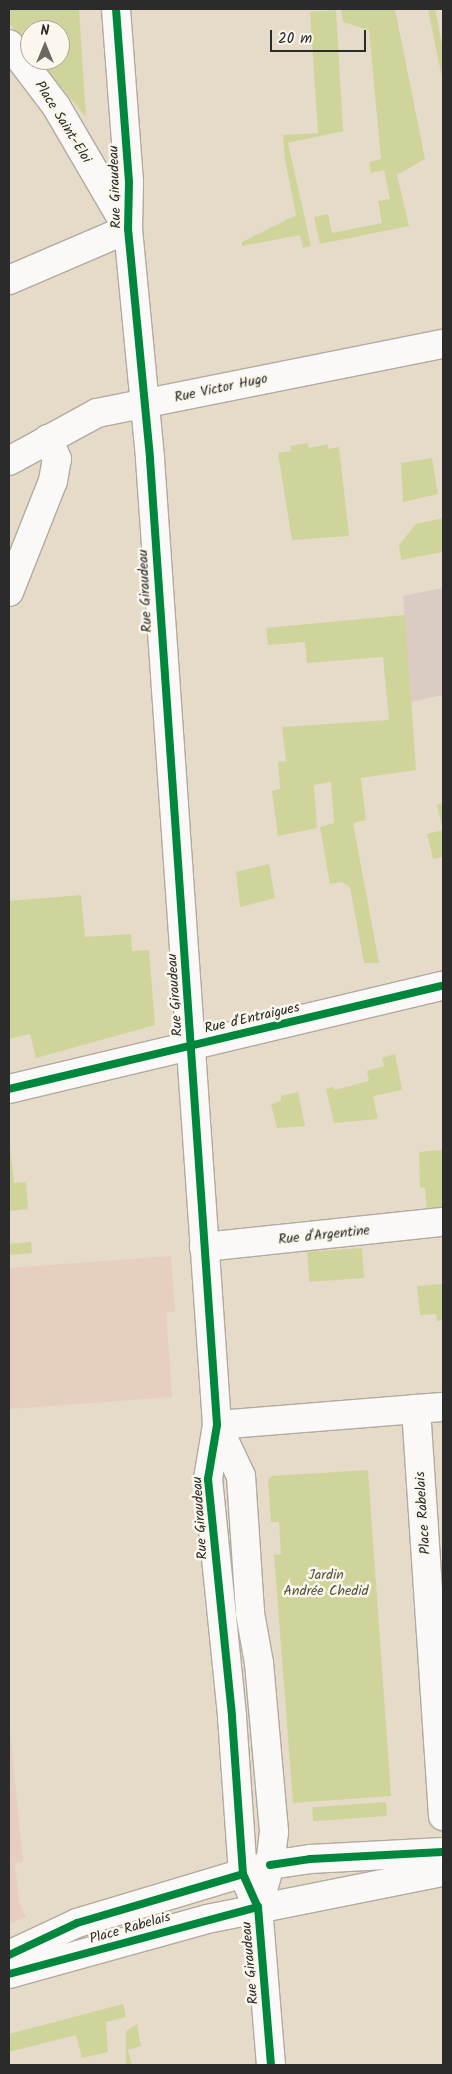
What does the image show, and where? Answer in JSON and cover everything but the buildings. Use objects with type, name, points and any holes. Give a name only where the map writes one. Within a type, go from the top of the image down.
[{"type":"street","name":"Rue Giraudeau","points":[[116,9],[129,182],[128,229],[146,403],[217,1425],[208,1479],[232,1717],[243,1874],[258,1907],[272,2065]]},
{"type":"street","name":"Place Saint-Eloi","points":[[9,44],[18,69],[56,106],[128,229]]},
{"type":"street","points":[[9,280],[128,229]]},
{"type":"street","name":"Rue Victor Hugo","points":[[9,461],[97,413],[443,344]]},
{"type":"street","points":[[9,592],[53,481],[57,459],[48,439]]},
{"type":"street","name":"Rue d'Entraigues","points":[[9,1088],[443,986]]},
{"type":"street","name":"Rue d'Argentine","points":[[204,1247],[443,1222]]},
{"type":"street","points":[[217,1425],[443,1407]]},
{"type":"street","name":"Place Rabelais","points":[[416,1409],[435,1568],[443,1816]]},
{"type":"street","name":"Rue Giraudeau","points":[[217,1425],[241,1476],[250,1612],[259,1663],[274,1832],[270,1866],[258,1907]]},
{"type":"street","name":"Place Rabelais","points":[[9,1955],[77,1923],[270,1866],[310,1859],[443,1852]]},
{"type":"street","name":"Place Rabelais","points":[[9,1974],[85,1955],[207,1919],[258,1907],[443,1872]]},
{"type":"street","points":[[77,1923],[85,1955]]},
{"type":"shaded area","points":[[443,588],[443,695],[411,702],[403,596]]},
{"type":"shaded area","points":[[171,1256],[175,1311],[166,1313],[172,1397],[9,1409],[9,1268]]},
{"type":"shaded area","points":[[9,1720],[23,1862],[15,1863],[19,1902],[26,1917],[9,1924]]},
{"type":"green space","points":[[9,9],[79,9],[86,117],[47,70],[70,70],[70,20],[20,20],[20,37],[9,23]]},
{"type":"green space","points":[[341,9],[395,9],[425,159],[397,175],[409,226],[320,244],[314,217],[328,214],[332,233],[382,223],[378,201],[390,199],[384,170],[371,173],[369,162],[381,159],[369,30],[343,22]]},
{"type":"green space","points":[[435,9],[443,49],[443,82],[428,10]]},
{"type":"green space","points":[[336,10],[343,131],[288,143],[311,246],[303,248],[300,235],[242,246],[242,242],[296,215],[285,160],[283,135],[318,133],[310,12]]},
{"type":"green space","points":[[308,443],[309,448],[328,444],[328,449],[339,447],[349,536],[292,540],[278,453],[291,451],[290,446]]},
{"type":"green space","points":[[432,458],[438,494],[403,502],[401,463]]},
{"type":"green space","points":[[443,518],[443,552],[401,560],[399,545],[416,524]]},
{"type":"green space","points":[[405,615],[416,770],[361,778],[366,820],[353,823],[379,963],[364,963],[350,887],[342,882],[330,884],[320,827],[334,823],[331,782],[314,785],[317,828],[278,836],[272,791],[280,789],[278,762],[286,761],[282,727],[389,720],[383,657],[307,663],[305,642],[268,645],[266,628]]},
{"type":"green space","points":[[443,803],[443,830],[437,805]]},
{"type":"green space","points":[[443,830],[443,857],[433,859],[427,834]]},
{"type":"green space","points":[[269,864],[275,898],[240,907],[236,872]]},
{"type":"green space","points":[[81,895],[85,937],[131,934],[132,951],[149,950],[155,1025],[36,1058],[30,1034],[9,1039],[9,901]]},
{"type":"green space","points":[[395,1054],[402,1090],[373,1096],[378,1119],[334,1123],[326,1089],[333,1087],[335,1090],[369,1081],[367,1071],[384,1066],[382,1058]]},
{"type":"green space","points":[[298,1092],[305,1126],[277,1128],[271,1104],[281,1101],[281,1096]]},
{"type":"green space","points":[[10,1146],[14,1183],[26,1182],[28,1209],[9,1211]]},
{"type":"green space","points":[[443,1150],[443,1211],[427,1212],[425,1188],[420,1187],[419,1152]]},
{"type":"green space","points":[[31,1242],[32,1253],[10,1255],[9,1244]]},
{"type":"green space","points":[[362,1248],[364,1278],[309,1282],[307,1252]]},
{"type":"green space","points":[[443,1284],[443,1320],[437,1321],[436,1314],[420,1315],[417,1286]]},
{"type":"green space","name":"Jardin Andrée Chedid","points":[[368,1470],[391,1796],[293,1803],[274,1555],[281,1554],[279,1522],[271,1522],[268,1480],[272,1476]]},
{"type":"green space","points":[[386,1802],[387,1816],[313,1821],[312,1807]]},
{"type":"green space","points":[[123,2004],[126,2017],[106,2022],[108,2052],[82,2058],[76,2035],[9,2052],[9,2034]]},
{"type":"green space","points":[[137,2024],[141,2046],[128,2050],[132,2065],[126,2065],[126,2031]]},
{"type":"cycle path","points":[[116,9],[129,182],[128,229],[150,459],[217,1425],[208,1479],[232,1717],[243,1874],[258,1907],[271,2065]]},
{"type":"cycle path","points":[[9,1089],[443,986]]},
{"type":"cycle path","points":[[270,1865],[310,1859],[443,1852]]},
{"type":"cycle path","points":[[9,1955],[77,1923],[243,1874]]},
{"type":"cycle path","points":[[9,1974],[258,1907]]}]
